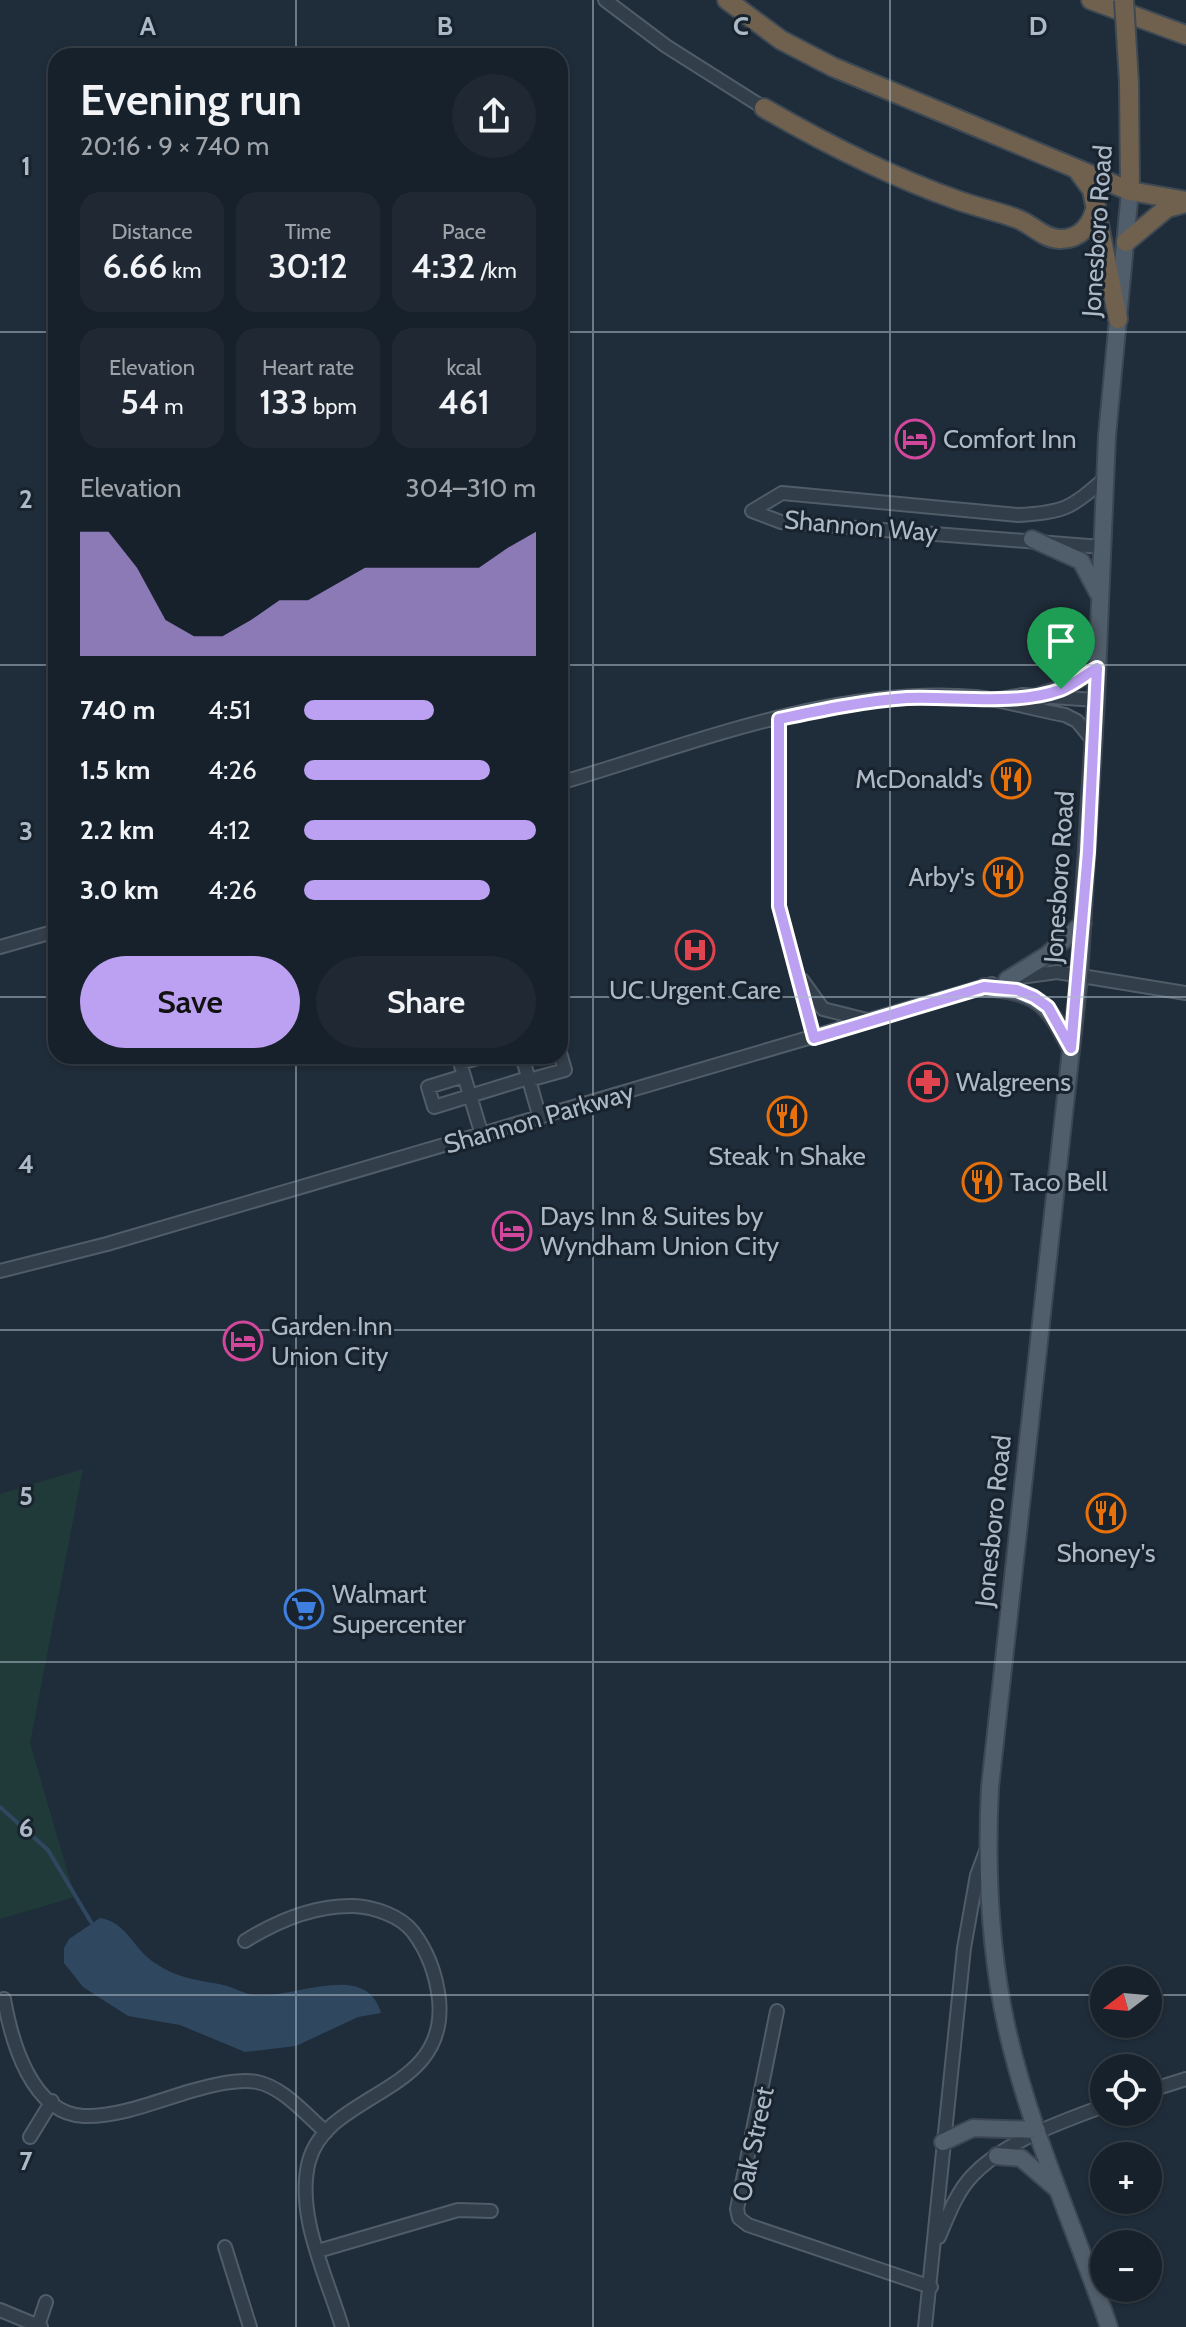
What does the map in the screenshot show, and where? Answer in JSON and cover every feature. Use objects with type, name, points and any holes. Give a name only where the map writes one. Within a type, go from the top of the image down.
[{"type":"highway","points":[[727,0],[781,40],[833,67],[1130,191],[1186,202]]},
{"type":"highway","points":[[1091,0],[1186,35]]},
{"type":"highway","name":"Jonesboro Road","points":[[1124,0],[1129,82],[1130,191]]},
{"type":"highway","points":[[764,108],[836,149],[957,200],[1020,219],[1050,237],[1069,238],[1082,231],[1092,219],[1096,205]]},
{"type":"highway","points":[[1075,169],[1087,180],[1096,205],[1118,319]]},
{"type":"highway","points":[[1126,242],[1167,208],[1186,202]]},
{"type":"main road","name":"Jonesboro Road","points":[[1037,2130],[1015,2062],[1001,2001],[989,1912],[986,1851],[990,1787],[1079,977],[1094,742],[1105,478],[1130,191]]},
{"type":"main road","points":[[1032,539],[1081,561],[1100,595]]},
{"type":"main road","points":[[1039,696],[1061,689],[1097,668]]},
{"type":"main road","points":[[1007,980],[1047,955],[1083,923]]},
{"type":"main road","points":[[984,987],[1017,990],[1034,997],[1048,1007],[1071,1048]]},
{"type":"main road","points":[[943,2142],[973,2128],[1037,2130],[1109,2327]]},
{"type":"main road","points":[[997,2156],[1021,2158],[1059,2191]]},
{"type":"street","points":[[605,0],[666,46],[764,108]]},
{"type":"street","name":"Shannon Way","points":[[1102,547],[1032,539],[781,522],[752,511],[782,493],[1018,515],[1053,513],[1078,504],[1105,478]]},
{"type":"street","points":[[568,781],[779,719],[840,706],[904,699],[996,700],[1039,696],[1096,700]]},
{"type":"street","points":[[996,700],[1070,716],[1094,742]]},
{"type":"street","points":[[779,719],[779,906],[814,1038]]},
{"type":"street","points":[[0,947],[48,933]]},
{"type":"street","points":[[792,961],[805,987],[823,1009],[870,1021]]},
{"type":"street","name":"Shannon Parkway","points":[[0,1271],[107,1244],[1007,980],[1043,973],[1186,993]]},
{"type":"street","points":[[524,1064],[540,1118]]},
{"type":"street","points":[[482,1135],[470,1096],[461,1065],[428,1087],[434,1107],[470,1096],[529,1079],[565,1070],[563,1064]]},
{"type":"street","name":"Jonesboro Road","points":[[925,2327],[964,1948],[977,1875],[986,1851]]},
{"type":"street","points":[[245,1941],[273,1923],[336,1905],[364,1906],[390,1915],[411,1929],[436,1976],[441,2018],[434,2043],[415,2069],[326,2132],[309,2161],[306,2188],[309,2221],[342,2327]]},
{"type":"street","points":[[4,1999],[18,2058],[34,2084],[52,2101],[81,2116],[96,2115],[202,2088],[256,2081],[274,2089],[326,2132]]},
{"type":"street","name":"Oak Street","points":[[777,2011],[737,2209],[739,2218],[748,2225],[931,2287]]},
{"type":"street","points":[[1162,2087],[1186,2079]]},
{"type":"street","points":[[30,2137],[52,2101]]},
{"type":"street","points":[[1037,2130],[1090,2111]]},
{"type":"street","name":"Jonesboro Road","points":[[935,2247],[953,2203],[970,2178],[1037,2130]]},
{"type":"street","points":[[318,2251],[458,2210],[491,2211]]},
{"type":"street","points":[[225,2247],[250,2327]]},
{"type":"street","points":[[0,2310],[40,2326],[46,2302]]},
{"type":"green space","points":[[83,1469],[30,1743],[75,1897],[0,1919],[0,1494]]},
{"type":"water","points":[[100,1918],[117,1925],[147,1957],[178,1975],[254,1995],[345,1985],[360,1988],[373,1997],[381,2013],[358,2017],[296,2046],[245,2052],[180,2025],[128,2016],[83,1987],[64,1963],[64,1948],[69,1939]]},
{"type":"waterway","points":[[0,1807],[48,1850],[91,1922]]},
{"type":"place","name":"Comfort Inn","points":[[915,439]]},
{"type":"place","name":"McDonald's","points":[[1011,779]]},
{"type":"place","name":"Arby's","points":[[1003,877]]},
{"type":"place","name":"UC Urgent Care","points":[[695,950]]},
{"type":"place","name":"Walgreens","points":[[928,1082]]},
{"type":"place","name":"Steak 'n Shake","points":[[787,1116]]},
{"type":"place","name":"Taco Bell","points":[[982,1182]]},
{"type":"place","name":"Days Inn & Suites by Wyndham Union City","points":[[512,1231]]},
{"type":"place","name":"Garden Inn Union City","points":[[243,1341]]},
{"type":"place","name":"Shoney's","points":[[1106,1513]]},
{"type":"place","name":"Walmart Supercenter","points":[[304,1609]]},
{"type":"route","points":[[1097,668],[1088,852],[1071,1048],[1056,1018],[1048,1007],[1034,997],[1017,990],[984,987],[814,1038],[779,906],[779,719],[840,706],[904,699],[976,697],[996,700],[1023,695],[1039,696],[1061,689],[1097,668]]}]
